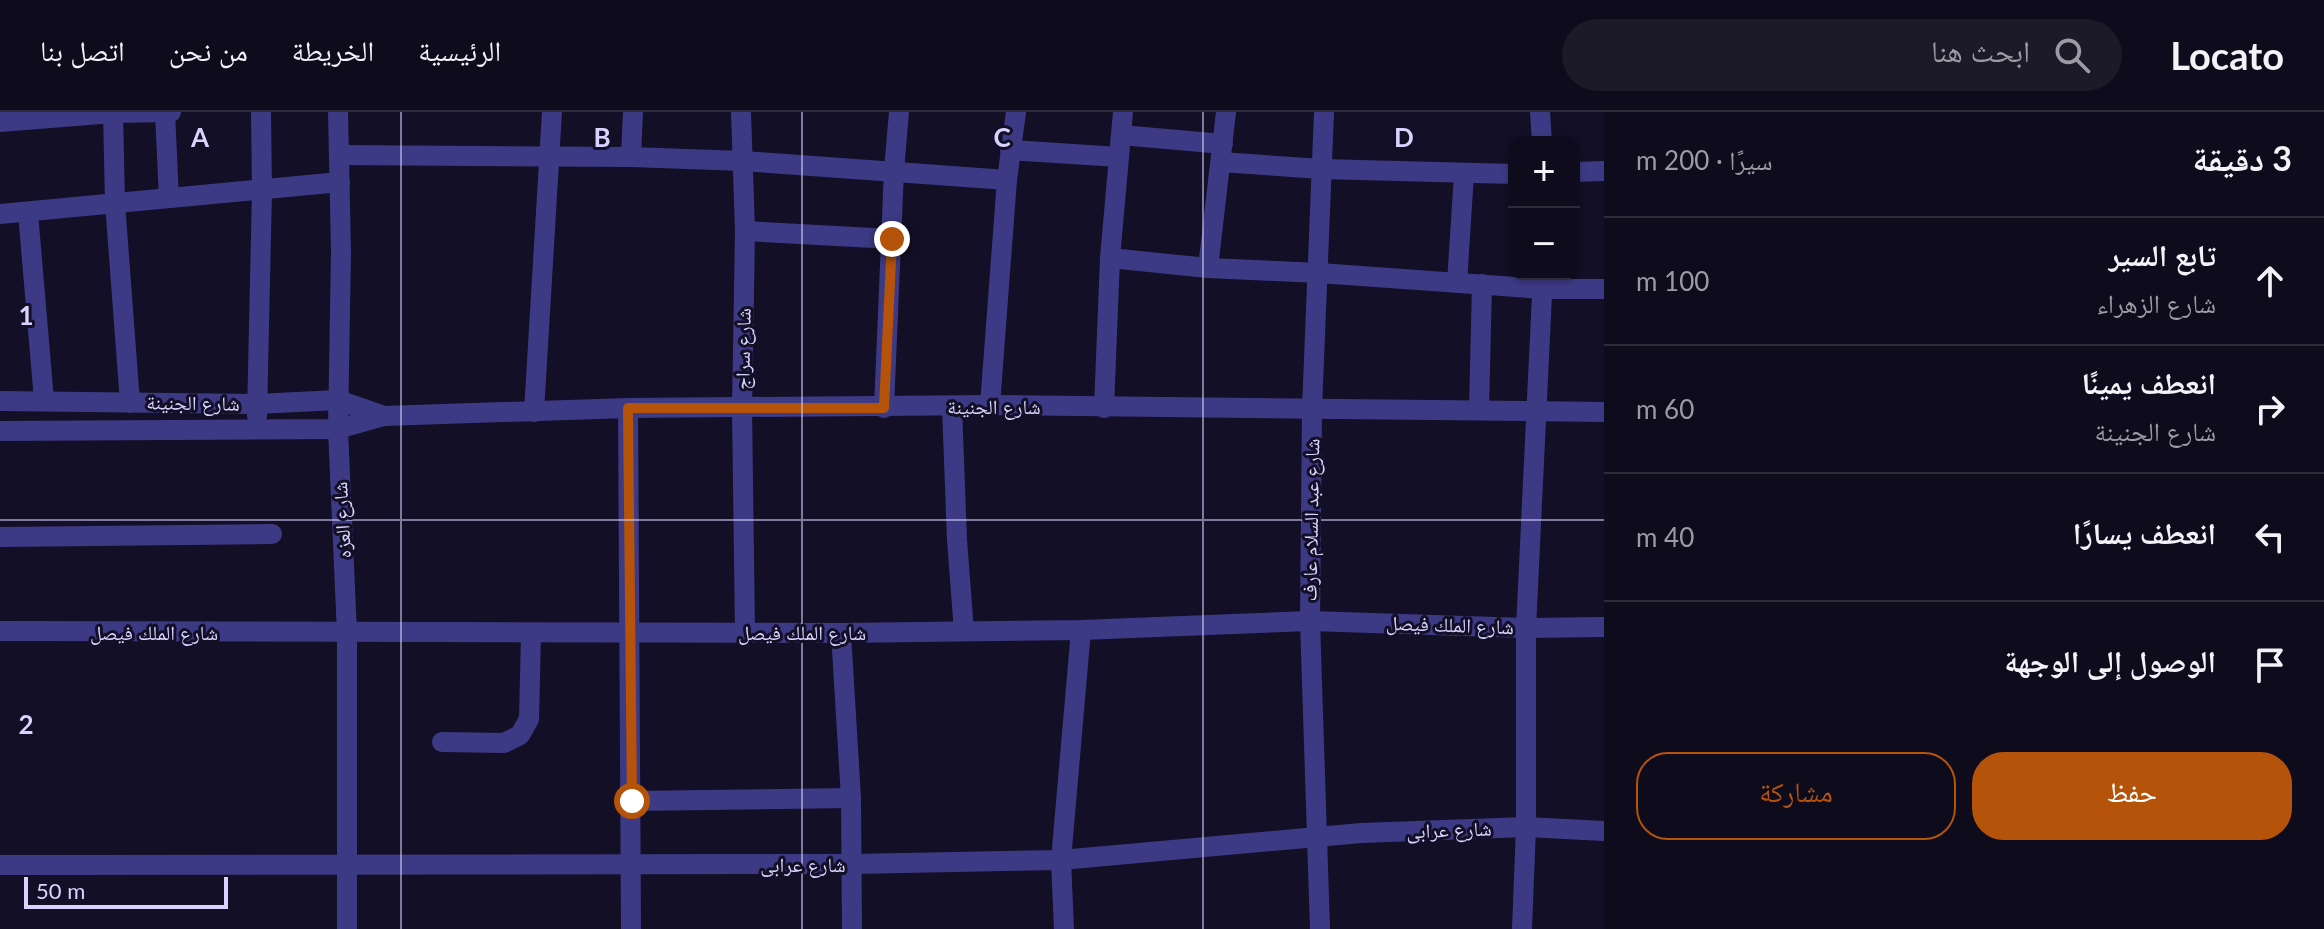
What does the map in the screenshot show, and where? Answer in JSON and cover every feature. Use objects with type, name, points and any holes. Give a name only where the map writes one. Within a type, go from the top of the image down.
[{"type":"street","points":[[113,112],[115,203],[130,403]]},
{"type":"street","points":[[13,118],[167,112],[169,198]]},
{"type":"street","points":[[257,430],[261,112]]},
{"type":"street","name":"شارع العزه","points":[[338,112],[338,429],[347,634],[347,929]]},
{"type":"street","points":[[534,412],[552,112]]},
{"type":"street","points":[[631,157],[633,112]]},
{"type":"street","name":"شارع سراج","points":[[741,112],[745,231],[742,408],[745,633]]},
{"type":"street","points":[[884,408],[899,112]]},
{"type":"street","points":[[990,405],[1007,180],[1016,112]]},
{"type":"street","points":[[1104,408],[1110,258],[1123,112]]},
{"type":"street","points":[[1208,268],[1226,112]]},
{"type":"street","name":"شارع عبد السلام عارف","points":[[1320,929],[1310,621],[1312,409],[1324,112]]},
{"type":"street","points":[[1540,112],[1542,136]]},
{"type":"street","points":[[1121,135],[1321,169],[1508,174]]},
{"type":"street","points":[[1010,150],[1119,157]]},
{"type":"street","points":[[339,155],[743,161],[1007,180]]},
{"type":"street","points":[[1580,172],[1604,171]]},
{"type":"street","points":[[1457,283],[1464,174]]},
{"type":"street","points":[[0,214],[340,182]]},
{"type":"street","points":[[28,213],[44,400]]},
{"type":"street","points":[[745,231],[892,239]]},
{"type":"street","points":[[1110,258],[1208,268],[1457,283],[1543,281],[1604,289]]},
{"type":"street","points":[[1522,929],[1526,827],[1526,628],[1543,281]]},
{"type":"street","points":[[1479,410],[1482,284]]},
{"type":"street","name":"شارع الجنينة","points":[[0,401],[256,404],[338,400],[384,416]]},
{"type":"street","name":"شارع الجنينة","points":[[0,431],[338,429],[384,416],[628,408],[990,405],[1604,412]]},
{"type":"street","points":[[952,407],[964,631]]},
{"type":"street","points":[[628,408],[631,929]]},
{"type":"street","points":[[0,537],[272,534]]},
{"type":"street","name":"شارع الملك فيصل","points":[[0,631],[841,633],[1081,630],[1310,621],[1526,628],[1604,627]]},
{"type":"street","points":[[1064,929],[1061,860],[1081,630]]},
{"type":"street","points":[[841,633],[851,798],[852,929]]},
{"type":"street","points":[[442,742],[504,743],[520,735],[529,719],[531,634]]},
{"type":"street","points":[[632,801],[851,798]]},
{"type":"street","name":"شارع عرابى","points":[[0,865],[629,866],[1061,860],[1315,837],[1526,827],[1604,831]]},
{"type":"route","points":[[632,801],[628,408],[884,408],[892,239]]}]
